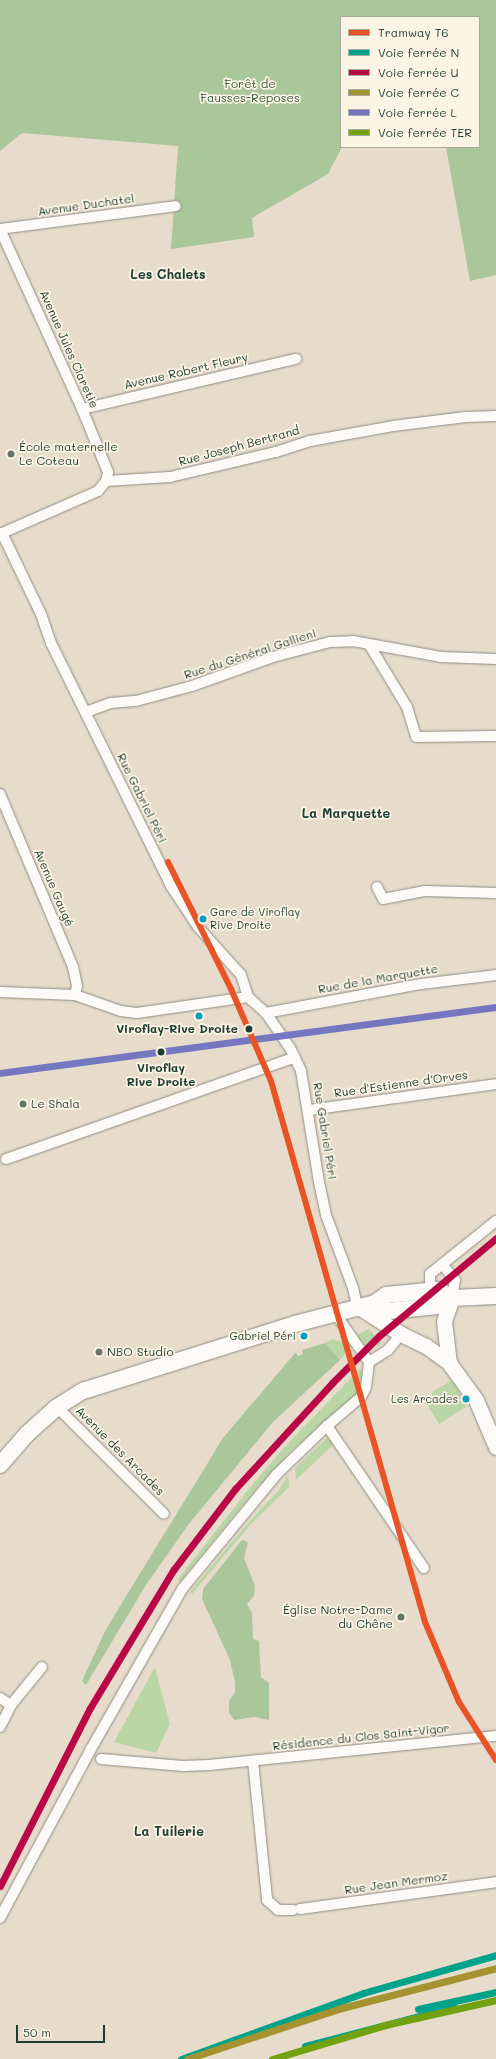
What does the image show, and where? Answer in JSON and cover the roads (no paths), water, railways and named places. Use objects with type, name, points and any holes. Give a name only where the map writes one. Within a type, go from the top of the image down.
[{"type":"main road","points":[[2,1458],[57,1407],[83,1391],[357,1306],[375,1303],[386,1295],[438,1290],[452,1298]]},
{"type":"main road","points":[[375,1303],[388,1311],[438,1306],[452,1298],[496,1296]]},
{"type":"street","name":"Avenue Duchatel","points":[[0,229],[176,206]]},
{"type":"street","name":"Avenue Jules Claretie","points":[[0,229],[82,409],[108,472],[106,481]]},
{"type":"street","name":"Avenue Robert Fleury","points":[[82,409],[296,359]]},
{"type":"street","name":"Rue Joseph Bertrand","points":[[106,481],[170,477],[276,452],[310,441],[393,426],[465,417],[496,416]]},
{"type":"street","points":[[1,533],[98,491],[106,481]]},
{"type":"street","name":"Rue Gabriel Péri","points":[[1,533],[41,614],[51,643],[172,886],[198,927],[241,975],[248,997],[266,1013],[295,1057],[305,1085],[318,1182],[326,1215],[353,1288],[357,1306]]},
{"type":"street","name":"Rue du Général Gallieni","points":[[86,712],[111,704],[136,701],[192,686],[273,658],[330,642],[353,641],[370,646],[441,657],[496,659]]},
{"type":"street","points":[[370,646],[407,707],[416,737],[496,736]]},
{"type":"street","name":"Avenue Gaugé","points":[[0,794],[73,967],[77,986],[75,994]]},
{"type":"street","points":[[377,887],[383,899],[425,891],[496,893]]},
{"type":"street","name":"Rue de la Marquette","points":[[266,1013],[421,984],[496,975]]},
{"type":"street","points":[[0,992],[75,994],[121,1010],[142,1013],[248,997]]},
{"type":"street","points":[[6,1159],[295,1057]]},
{"type":"street","name":"Rue d'Estienne d'Orves","points":[[309,1110],[496,1084]]},
{"type":"street","points":[[430,1291],[430,1274],[496,1221]]},
{"type":"street","points":[[442,1264],[455,1280],[452,1298],[444,1320],[449,1363]]},
{"type":"street","points":[[357,1306],[401,1334],[426,1346],[449,1363],[476,1400],[496,1447]]},
{"type":"street","points":[[0,1918],[90,1749],[183,1588],[276,1475],[326,1426],[361,1397],[366,1387],[369,1362],[335,1313]]},
{"type":"street","points":[[369,1362],[388,1350],[401,1334]]},
{"type":"street","name":"Avenue des Arcades","points":[[57,1407],[164,1514]]},
{"type":"street","points":[[326,1426],[424,1568]]},
{"type":"street","points":[[0,1727],[11,1705],[42,1667]]},
{"type":"street","points":[[0,1698],[11,1705]]},
{"type":"street","name":"Résidence du Clos Saint-Vigor","points":[[100,1759],[183,1766],[254,1761],[496,1736]]},
{"type":"street","name":"Rue Jean Mermoz","points":[[254,1761],[267,1900],[278,1910],[296,1910],[496,1882]]},
{"type":"tram line","name":"T6","points":[[168,862],[231,989],[271,1081],[425,1622],[459,1702],[496,1760]]},
{"type":"rail line","name":"L","points":[[0,1073],[496,1007]]},
{"type":"rail line","name":"U","points":[[0,1886],[90,1708],[174,1569],[235,1489],[332,1383],[379,1336],[496,1238]]},
{"type":"rail line","name":"N","points":[[181,2059],[363,1993],[496,1955]]},
{"type":"rail line","name":"C","points":[[187,2059],[338,2009],[496,1968]]},
{"type":"rail line","name":"N","points":[[418,2009],[496,1992]]},
{"type":"rail line","name":"TER","points":[[272,2059],[385,2025],[496,2000]]},
{"type":"rail line","name":"N","points":[[305,2046],[454,2007]]},
{"type":"place","name":"École maternelle Le Coteau","points":[[11,454]]},
{"type":"place","name":"Gare de Viroflay Rive Droite","points":[[203,919]]},
{"type":"place","name":"Viroflay-Rive Droite","points":[[249,1029]]},
{"type":"place","name":"Viroflay Rive Droite","points":[[161,1052]]},
{"type":"place","name":"Le Shala","points":[[23,1104]]},
{"type":"place","name":"Gabriel Péri","points":[[304,1336]]},
{"type":"place","name":"NBO Studio","points":[[99,1352]]},
{"type":"place","name":"Les Arcades","points":[[466,1399]]},
{"type":"place","name":"Église Notre-Dame du Chêne","points":[[401,1617]]},
{"type":"district","name":"Les Chalets","points":[[168,274]]},
{"type":"district","name":"La Marquette","points":[[346,813]]},
{"type":"district","name":"La Tuilerie","points":[[169,1831]]},
{"type":"park label","name":"Forêt de Fausses-Reposes","points":[[250,91]]}]
